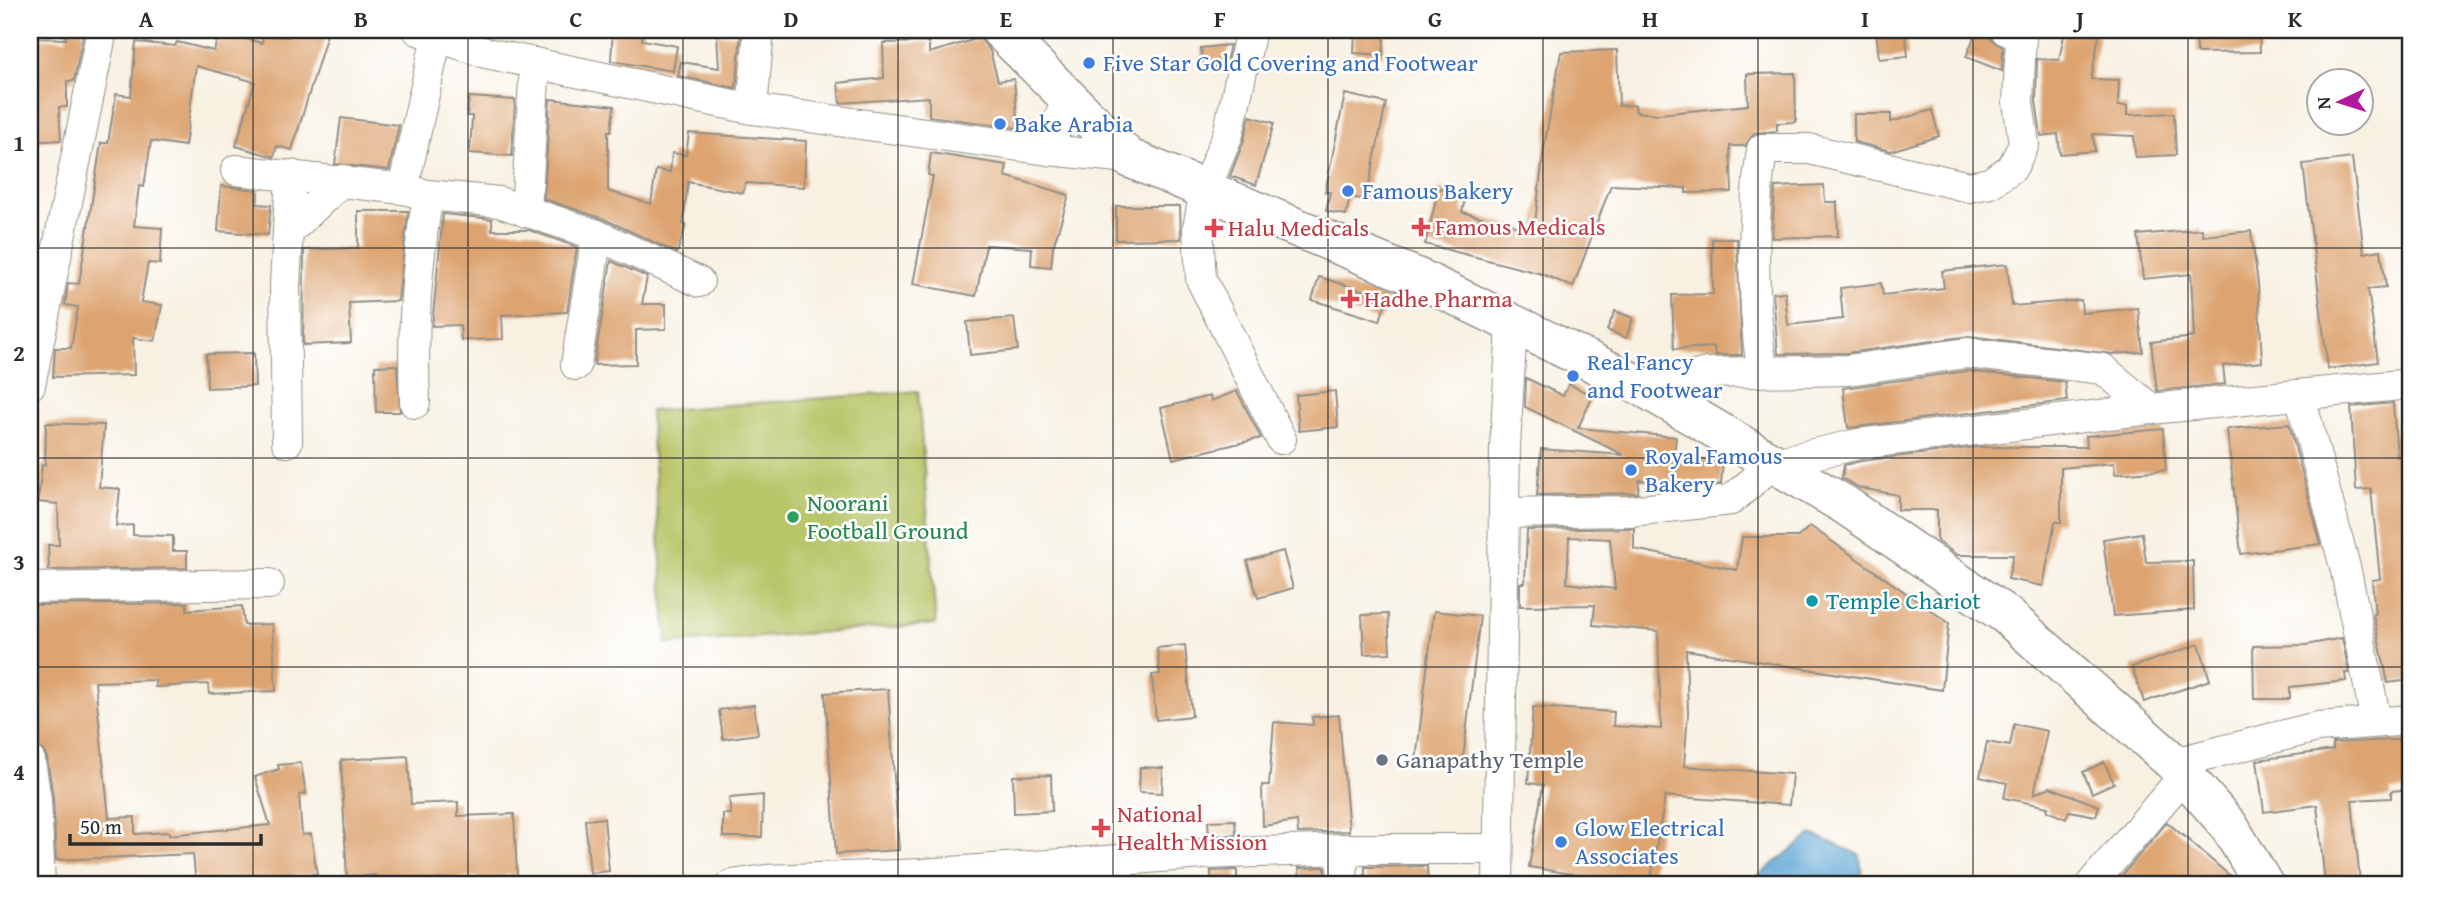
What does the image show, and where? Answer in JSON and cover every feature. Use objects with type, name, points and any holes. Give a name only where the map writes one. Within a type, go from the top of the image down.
[{"type":"street","points":[[30,384],[102,30]]},
{"type":"street","points":[[752,109],[759,30]]},
{"type":"street","points":[[1000,30],[1129,158]]},
{"type":"street","points":[[1251,30],[1228,134],[1205,190],[1198,228],[1201,279],[1282,439]]},
{"type":"street","points":[[1762,371],[1756,327],[1753,249],[1762,149],[1809,149],[1969,187],[1990,183],[2012,168],[2024,144],[2018,102],[2021,37],[2006,30]]},
{"type":"street","points":[[415,403],[412,328],[417,260],[416,192],[427,33],[486,53],[752,109],[1048,150],[1129,158],[1423,280],[1645,388],[1845,505],[2006,615],[2179,769],[2229,826],[2264,885]]},
{"type":"street","points":[[526,212],[536,63]]},
{"type":"street","points":[[1048,150],[1068,98]]},
{"type":"street","points":[[236,170],[342,180],[499,202],[597,235],[699,282]]},
{"type":"street","points":[[287,442],[285,285],[291,176]]},
{"type":"street","points":[[288,232],[342,180]]},
{"type":"street","points":[[576,365],[597,235]]},
{"type":"street","points":[[1498,885],[1504,513],[1512,325]]},
{"type":"street","points":[[1645,388],[1707,373],[1848,370],[1967,353],[2103,369],[2151,409]]},
{"type":"street","points":[[1504,513],[1631,511],[1731,500],[1774,463],[1858,444],[2151,409],[2411,384]]},
{"type":"street","points":[[2300,396],[2346,571],[2376,721]]},
{"type":"street","points":[[30,588],[269,584]]},
{"type":"street","points":[[2097,885],[2093,882],[2179,769],[2317,727],[2411,720]]},
{"type":"street","points":[[30,761],[36,799],[40,885]]},
{"type":"street","points":[[731,885],[766,880],[923,880],[1203,854],[1343,849],[1498,849]]},
{"type":"street","points":[[1342,885],[1343,849]]},
{"type":"green space","name":"Noorani Football Ground","points":[[918,391],[936,624],[667,644],[650,411]]},
{"type":"water","points":[[1812,834],[1860,855],[1863,885],[1752,885],[1752,881]]},
{"type":"building","points":[[66,30],[84,30],[74,81],[67,81],[67,107],[59,107],[61,140],[30,142],[30,38],[66,39]]},
{"type":"building","points":[[288,30],[328,31],[292,150],[277,146],[274,157],[236,146],[255,82],[196,66],[185,146],[151,141],[144,187],[139,186],[134,226],[162,228],[160,264],[148,263],[141,302],[162,305],[155,341],[133,338],[134,375],[53,377],[55,348],[71,348],[78,307],[65,305],[68,283],[79,284],[101,143],[108,143],[116,94],[131,96],[136,42],[175,46],[177,42],[214,51],[219,32],[262,43],[263,35],[288,37]]},
{"type":"building","points":[[613,30],[643,30],[642,40],[677,46],[673,71],[611,61]]},
{"type":"building","points":[[1355,30],[1385,30],[1383,55],[1354,53]]},
{"type":"building","points":[[1876,30],[1905,30],[1908,56],[1879,59]]},
{"type":"building","points":[[2065,30],[2100,30],[2091,79],[2119,80],[2118,106],[2127,106],[2127,115],[2174,113],[2176,155],[2135,157],[2134,136],[2093,134],[2095,151],[2060,154],[2058,134],[2041,136],[2036,101],[2037,59],[2059,60]]},
{"type":"building","points":[[2196,30],[2259,30],[2260,52],[2197,53]]},
{"type":"building","points":[[1976,32],[1991,38],[2003,48],[2002,71],[1966,57]]},
{"type":"building","points":[[741,34],[736,88],[678,76],[681,62],[719,68],[717,35]]},
{"type":"building","points":[[980,38],[990,51],[998,81],[1014,79],[1018,128],[929,116],[929,97],[840,103],[838,83],[884,78],[883,43],[929,42],[929,53]]},
{"type":"building","points":[[1230,45],[1225,66],[1203,68],[1201,48]]},
{"type":"building","points":[[1617,50],[1619,106],[1635,105],[1636,112],[1659,114],[1748,105],[1747,74],[1795,73],[1796,122],[1777,123],[1777,131],[1754,133],[1745,146],[1730,146],[1732,192],[1686,193],[1686,188],[1611,185],[1573,287],[1542,274],[1425,244],[1439,188],[1466,195],[1462,212],[1534,231],[1544,148],[1561,52]]},
{"type":"building","points":[[1345,94],[1386,103],[1366,200],[1350,197],[1346,215],[1326,211],[1330,192],[1325,192]]},
{"type":"building","points":[[469,97],[515,100],[512,156],[470,153],[472,116],[467,116]]},
{"type":"building","points":[[550,99],[614,106],[611,131],[608,131],[608,191],[651,204],[656,170],[670,172],[672,153],[686,155],[689,133],[806,141],[804,187],[745,183],[743,193],[688,182],[683,224],[686,225],[677,253],[604,219],[544,199]]},
{"type":"building","points":[[1932,110],[1939,136],[1891,151],[1854,142],[1854,114],[1891,114],[1891,122]]},
{"type":"building","points":[[1250,116],[1274,123],[1256,185],[1230,176]]},
{"type":"building","points":[[341,118],[399,125],[389,170],[335,164]]},
{"type":"building","points":[[931,153],[1007,165],[1005,176],[1069,195],[1053,247],[1051,267],[1031,265],[1032,248],[986,245],[976,296],[913,284],[933,176],[928,175]]},
{"type":"building","points":[[2352,158],[2364,253],[2381,250],[2386,287],[2368,289],[2378,362],[2328,369],[2303,164]]},
{"type":"building","points":[[1824,185],[1825,202],[1837,202],[1838,236],[1772,238],[1775,187]]},
{"type":"building","points":[[221,186],[258,190],[257,204],[271,205],[268,235],[218,231]]},
{"type":"building","points":[[1116,206],[1180,206],[1181,239],[1116,240]]},
{"type":"building","points":[[358,211],[408,211],[398,301],[349,303],[351,343],[303,345],[304,250],[358,248]]},
{"type":"building","points":[[443,214],[492,219],[492,230],[529,230],[577,247],[567,312],[502,315],[503,339],[461,340],[460,325],[432,326]]},
{"type":"building","points":[[2202,229],[2203,236],[2251,231],[2258,284],[2262,362],[2223,366],[2225,384],[2157,391],[2151,342],[2194,337],[2191,274],[2143,279],[2138,235]]},
{"type":"building","points":[[1712,239],[1737,239],[1742,355],[1715,355],[1714,347],[1674,349],[1672,295],[1713,294]]},
{"type":"building","points":[[611,261],[647,277],[642,304],[666,304],[666,329],[636,330],[636,364],[594,365]]},
{"type":"building","points":[[2007,264],[2012,306],[2081,300],[2082,313],[2138,308],[2143,352],[2112,354],[1969,336],[1847,353],[1778,354],[1773,293],[1785,292],[1788,325],[1843,319],[1840,288],[1881,283],[1883,295],[1944,288],[1942,271]]},
{"type":"building","name":"Hadhe Pharma","points":[[1319,277],[1387,298],[1380,321],[1312,300]]},
{"type":"building","points":[[1615,311],[1633,318],[1626,338],[1607,330]]},
{"type":"building","points":[[1014,318],[1018,350],[970,355],[967,322]]},
{"type":"building","points":[[254,353],[255,386],[207,388],[206,354]]},
{"type":"building","points":[[397,365],[400,412],[376,412],[375,366]]},
{"type":"building","points":[[1967,371],[2065,382],[2067,401],[1848,428],[1843,388]]},
{"type":"building","name":"Royal Famous Bakery","points":[[1526,378],[1563,396],[1569,384],[1593,396],[1578,428],[1676,437],[1674,457],[1723,461],[1721,484],[1701,486],[1639,480],[1638,493],[1537,495],[1541,449],[1624,455],[1525,407]]},
{"type":"building","points":[[1237,391],[1261,438],[1173,459],[1161,408],[1210,396],[1211,401]]},
{"type":"building","points":[[1335,391],[1338,427],[1299,431],[1296,395]]},
{"type":"building","points":[[2393,403],[2397,457],[2411,455],[2411,680],[2388,683],[2373,614],[2372,580],[2380,579],[2371,489],[2356,490],[2351,407]]},
{"type":"building","points":[[46,423],[104,425],[99,487],[120,489],[116,526],[133,525],[133,535],[173,536],[173,551],[187,551],[187,568],[49,570],[48,545],[59,545],[58,504],[38,502],[42,465],[45,465]]},
{"type":"building","points":[[2289,424],[2321,544],[2241,554],[2227,429]]},
{"type":"building","points":[[2163,429],[2166,470],[2115,474],[2114,463],[2061,468],[2061,522],[2055,522],[2043,586],[2008,579],[2013,555],[1957,555],[1937,541],[1937,510],[1898,510],[1898,495],[1860,488],[1842,478],[1844,465],[1861,461],[1978,447],[2087,447],[2086,436]]},
{"type":"building","points":[[1810,526],[1949,623],[1942,690],[1686,650],[1688,713],[1684,766],[1792,774],[1789,805],[1665,796],[1650,885],[1570,885],[1572,874],[1529,867],[1543,785],[1528,783],[1533,707],[1614,712],[1613,726],[1661,729],[1658,631],[1593,625],[1595,605],[1520,606],[1520,583],[1525,583],[1527,530],[1634,528],[1634,549],[1737,570],[1742,537],[1798,537]],"holes":[[[1569,537],[1610,539],[1615,589],[1567,583]]]},
{"type":"building","points":[[2142,533],[2146,562],[2193,561],[2194,610],[2113,616],[2103,539]]},
{"type":"building","points":[[1283,551],[1293,588],[1258,598],[1247,561]]},
{"type":"building","points":[[187,603],[187,610],[242,606],[244,625],[272,624],[276,691],[209,694],[208,684],[155,687],[155,680],[95,682],[109,818],[135,817],[135,834],[169,832],[169,835],[270,825],[255,777],[279,769],[278,765],[301,763],[306,794],[299,795],[302,835],[311,834],[317,874],[267,879],[267,885],[196,885],[193,854],[56,860],[53,798],[47,758],[43,750],[30,744],[30,725],[35,725],[30,605]]},
{"type":"building","points":[[1434,611],[1480,616],[1462,767],[1416,761]]},
{"type":"building","points":[[1388,614],[1390,653],[1364,654],[1362,615]]},
{"type":"building","points":[[2342,638],[2349,673],[2345,673],[2346,681],[2290,687],[2290,699],[2254,699],[2253,646],[2306,645]]},
{"type":"building","points":[[2199,644],[2210,680],[2144,702],[2132,667]]},
{"type":"building","points":[[1185,645],[1192,716],[1156,720],[1152,675],[1160,674],[1157,648]]},
{"type":"building","points":[[888,689],[899,850],[836,854],[825,693]]},
{"type":"building","points":[[754,705],[758,734],[723,739],[719,710]]},
{"type":"building","points":[[1339,715],[1349,831],[1298,833],[1297,821],[1263,826],[1262,785],[1269,785],[1274,722],[1313,725],[1312,717]]},
{"type":"building","points":[[2014,724],[2047,731],[2034,794],[2050,787],[2099,806],[2096,816],[2069,811],[2066,819],[2047,811],[2048,807],[2004,798],[2007,783],[1980,777],[1987,742],[2010,746]]},
{"type":"building","points":[[2411,739],[2411,789],[2391,791],[2391,798],[2352,800],[2360,882],[2325,885],[2317,805],[2264,812],[2257,760],[2333,750],[2333,743]]},
{"type":"building","points":[[408,756],[411,804],[458,802],[458,816],[514,814],[517,875],[505,875],[506,885],[478,885],[478,877],[376,884],[375,875],[347,878],[341,760]]},
{"type":"building","points":[[2104,762],[2114,783],[2092,793],[2083,772]]},
{"type":"building","points":[[1140,767],[1163,768],[1162,793],[1139,792]]},
{"type":"building","points":[[1051,775],[1052,811],[1014,813],[1013,776]]},
{"type":"building","points":[[763,795],[762,837],[723,837],[723,814],[731,814],[729,798]]},
{"type":"building","points":[[604,818],[609,871],[590,873],[585,820]]},
{"type":"building","points":[[1235,820],[1236,835],[1209,836],[1208,821]]},
{"type":"building","points":[[2167,822],[2236,881],[2239,885],[2114,885]]},
{"type":"building","points":[[1427,866],[1428,885],[1365,885],[1365,867]]},
{"type":"building","points":[[1325,867],[1325,885],[1300,885],[1299,868]]},
{"type":"building","points":[[1237,870],[1237,884],[1211,883],[1211,871]]},
{"type":"place","name":"Five Star Gold Covering and Footwear","points":[[1089,63]]},
{"type":"place","name":"Bake Arabia","points":[[1000,124]]},
{"type":"place","name":"Famous Bakery","points":[[1348,191]]},
{"type":"place","name":"Famous Medicals","points":[[1421,227]]},
{"type":"place","name":"Halu Medicals","points":[[1214,228]]},
{"type":"place","name":"Hadhe Pharma","points":[[1350,299]]},
{"type":"place","name":"Real Fancy and Footwear","points":[[1573,376]]},
{"type":"place","name":"Royal Famous Bakery","points":[[1631,470]]},
{"type":"place","name":"Noorani Football Ground","points":[[793,517]]},
{"type":"place","name":"Temple Chariot","points":[[1812,601]]},
{"type":"place","name":"Ganapathy Temple","points":[[1382,760]]},
{"type":"place","name":"National Health Mission","points":[[1101,828]]},
{"type":"place","name":"Glow Electrical Associates","points":[[1561,842]]}]
